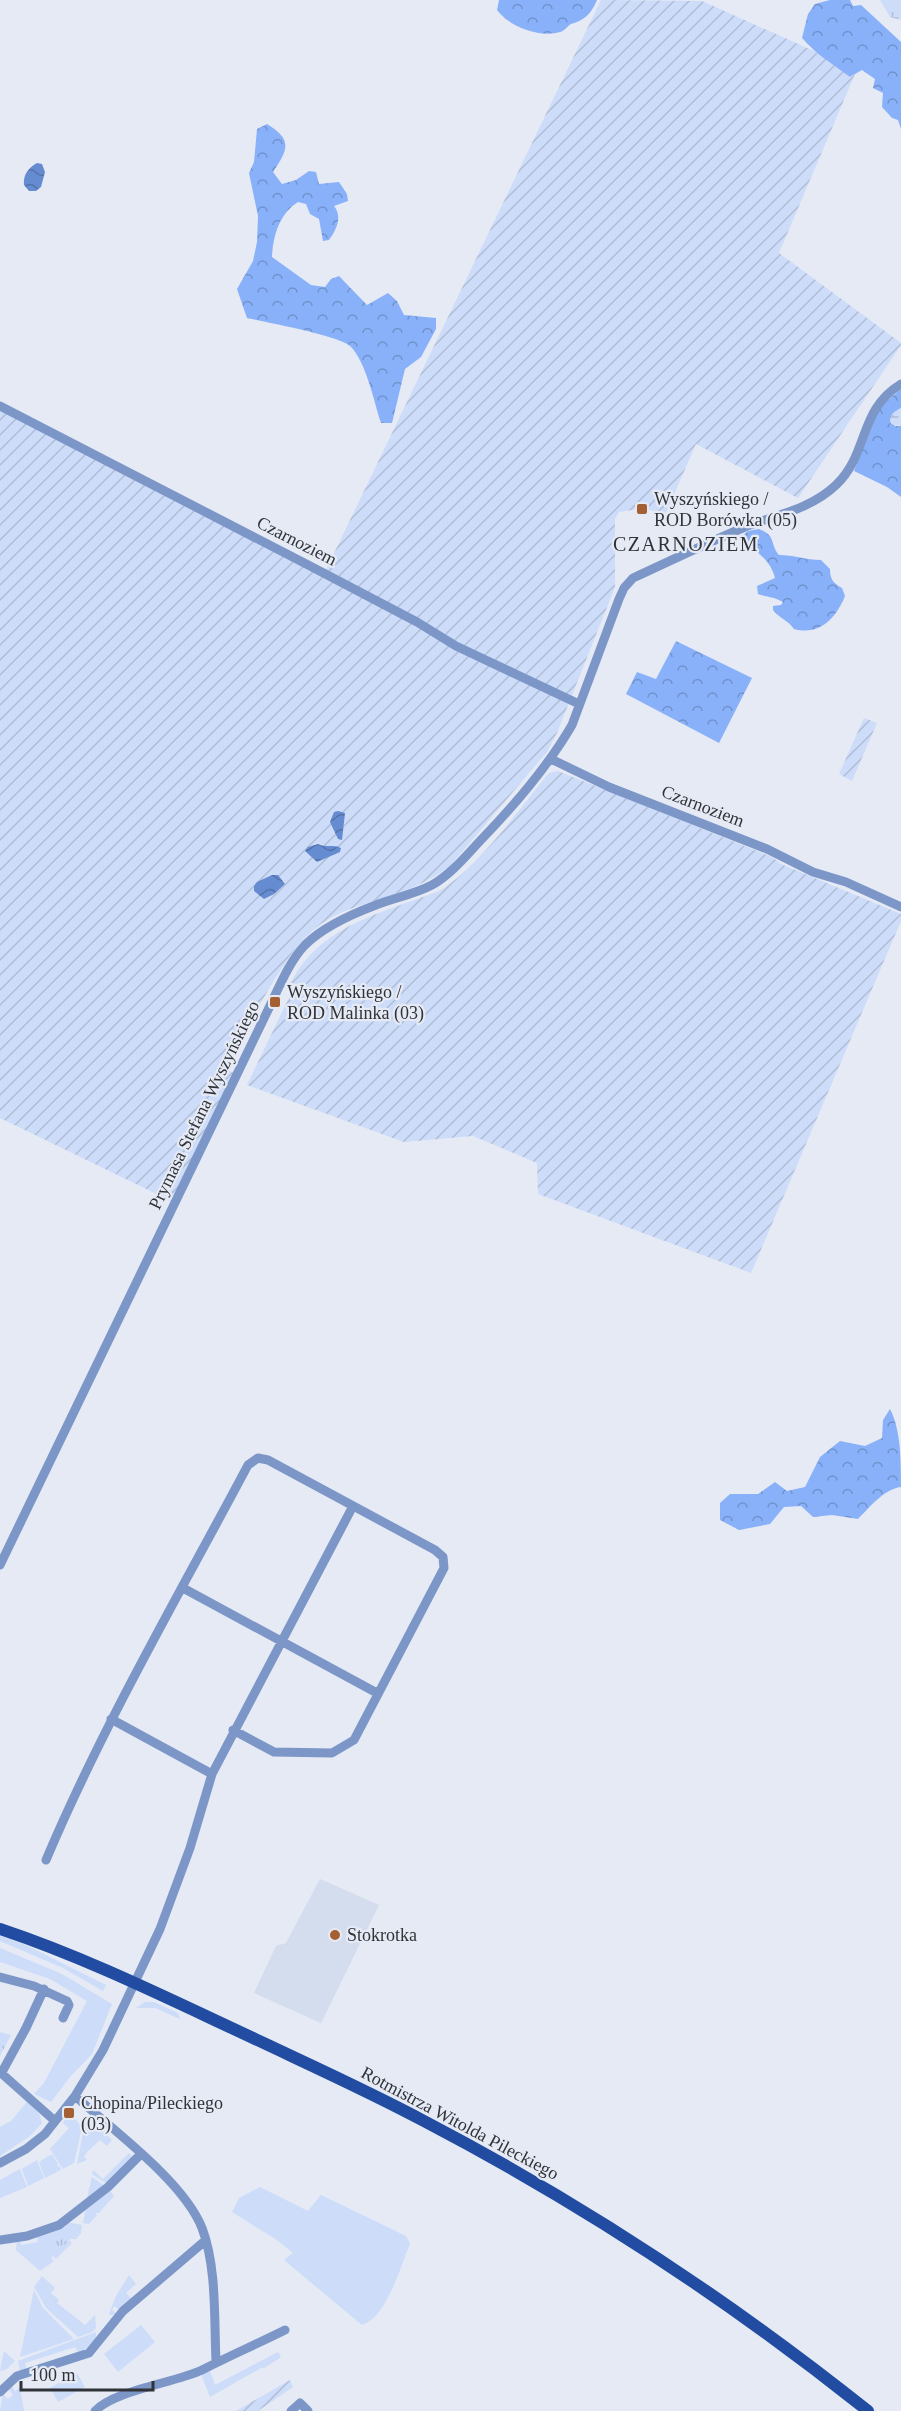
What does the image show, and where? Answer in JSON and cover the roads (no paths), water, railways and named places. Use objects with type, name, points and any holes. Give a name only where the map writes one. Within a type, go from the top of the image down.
[{"type":"main road","name":"Rotmistrza Witolda Pileckiego","points":[[0,1929],[67,1953],[135,1983],[374,2095],[538,2184],[695,2283],[757,2326],[868,2411]]},
{"type":"street","points":[[551,759],[572,724],[619,599],[624,588],[633,578],[747,526],[795,510],[828,492],[839,482],[856,456],[876,406],[882,398],[901,384]]},
{"type":"street","name":"Czarnoziem","points":[[0,406],[375,600],[456,646],[579,704]]},
{"type":"street","name":"Czarnoziem","points":[[551,759],[609,787],[766,849],[813,872],[846,882],[901,907]]},
{"type":"street","name":"Prymasa Stefana Wyszyńskiego","points":[[0,1565],[267,1012],[296,958],[312,939],[338,922],[432,885],[444,877],[508,811],[551,759]]},
{"type":"street","points":[[46,1860],[75,1792],[111,1719],[248,1465],[258,1458],[268,1460],[435,1550],[443,1557],[444,1568],[354,1740],[332,1753],[274,1752],[233,1730]]},
{"type":"street","points":[[0,2163],[35,2142],[55,2121],[75,2096],[103,2050],[160,1929],[190,1848],[212,1774],[233,1730],[353,1506]]},
{"type":"street","points":[[183,1588],[377,1693]]},
{"type":"street","points":[[111,1719],[212,1774]]},
{"type":"street","points":[[0,1977],[44,1989],[67,2001],[69,2005],[63,2018]]},
{"type":"street","points":[[44,1989],[26,2028],[1,2072],[55,2121]]},
{"type":"street","points":[[75,2096],[181,2192],[194,2213],[206,2240],[213,2300],[216,2361]]},
{"type":"street","points":[[0,2240],[27,2236],[59,2224],[108,2187],[141,2154]]},
{"type":"street","points":[[0,2392],[17,2376],[89,2353],[123,2311],[206,2240]]},
{"type":"street","points":[[95,2411],[115,2399],[201,2370],[285,2330]]},
{"type":"street","points":[[291,2411],[300,2403],[308,2411]]},
{"type":"water","points":[[37,163],[42,164],[45,172],[41,187],[36,191],[29,191],[24,185],[24,178]]},
{"type":"water","points":[[334,812],[345,813],[342,840],[338,839],[330,822]]},
{"type":"water","points":[[318,844],[341,848],[340,852],[317,862],[305,851],[308,847]]},
{"type":"water","points":[[272,875],[278,875],[285,884],[264,899],[254,891],[254,886],[257,882]]},
{"type":"place","name":"Wyszyńskiego / ROD Borówka (05)","points":[[642,509]]},
{"type":"place","name":"Wyszyńskiego / ROD Malinka (03)","points":[[275,1002]]},
{"type":"place","name":"Stokrotka","points":[[335,1935]]},
{"type":"place","name":"Chopina/Pileckiego (03)","points":[[69,2113]]},
{"type":"district","name":"CZARNOZIEM","points":[[686,544]]}]
